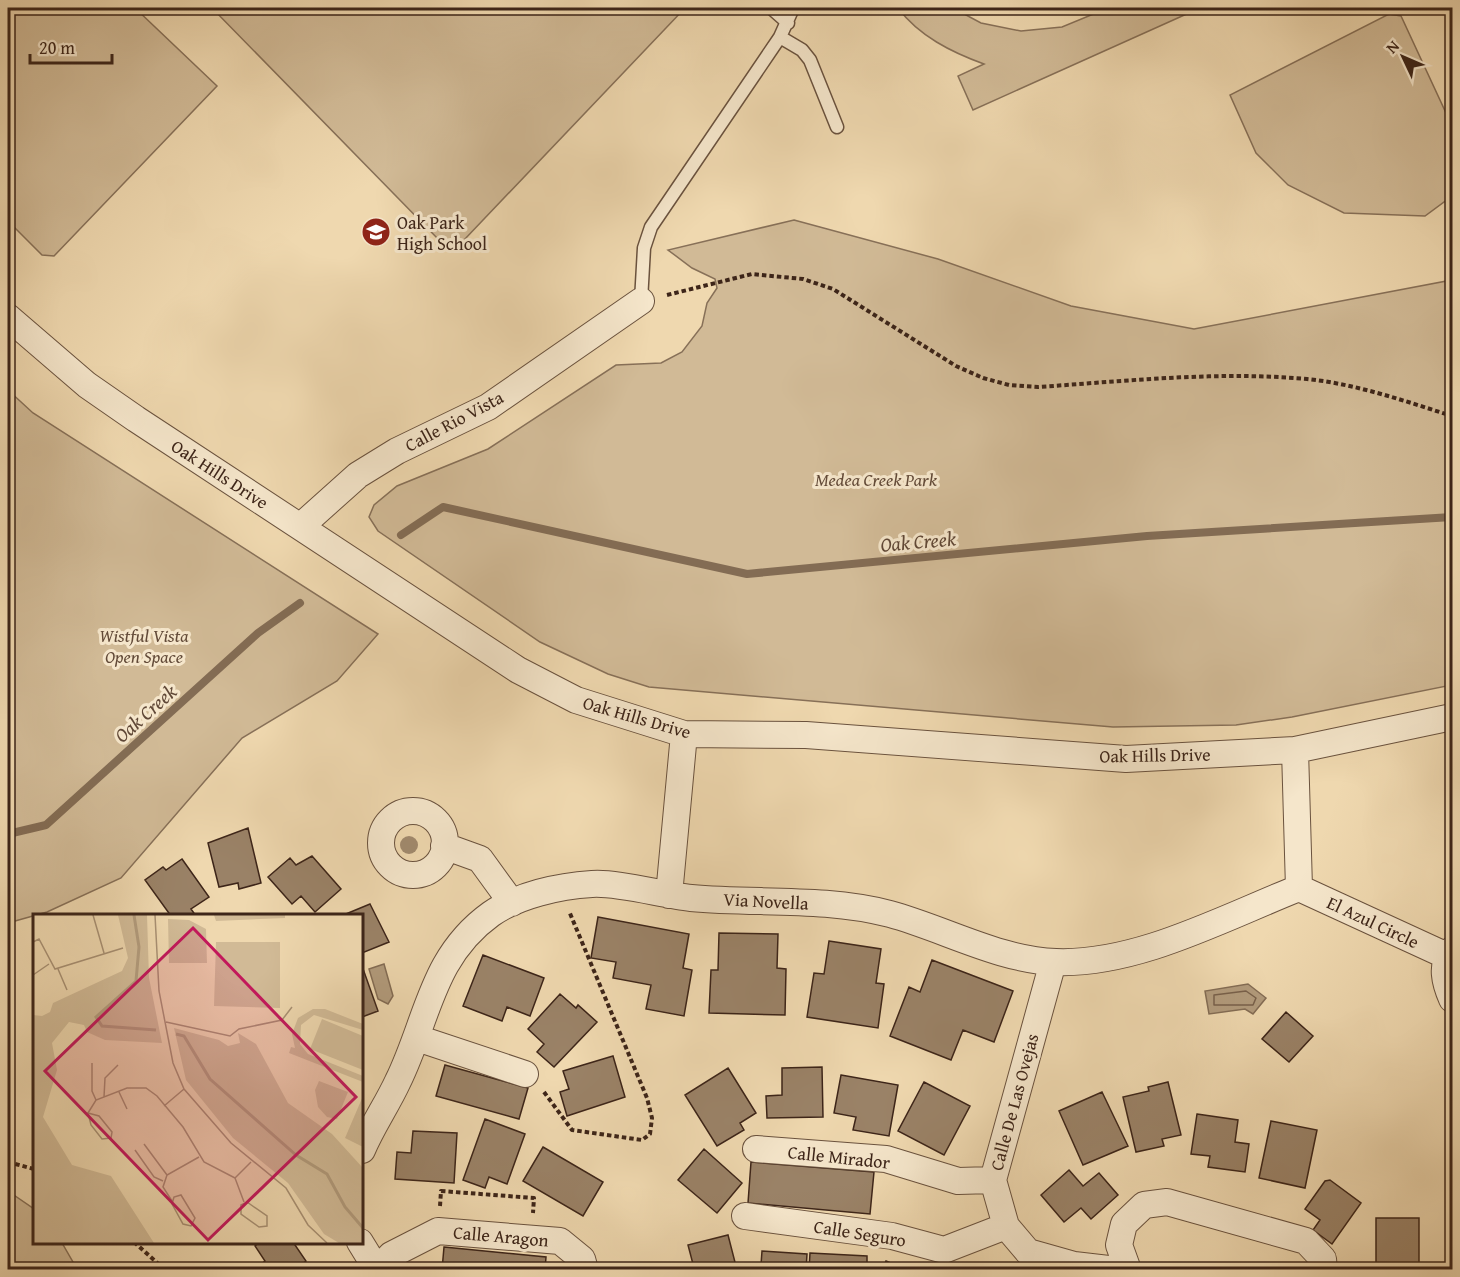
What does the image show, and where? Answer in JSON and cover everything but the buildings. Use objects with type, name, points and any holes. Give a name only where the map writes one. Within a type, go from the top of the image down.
[{"type":"street","name":"Calle Rio Vista","points":[[302,526],[358,475],[397,451],[488,407],[641,301]]},
{"type":"street","name":"Oak Hills Drive","points":[[8,317],[87,386],[518,670],[576,700],[684,735],[806,735],[1126,759],[1295,750],[1452,717]]},
{"type":"street","points":[[669,896],[684,735]]},
{"type":"street","points":[[1295,750],[1299,888]]},
{"type":"street","points":[[444,846],[480,859],[512,903]]},
{"type":"street","name":"Via Novella","points":[[363,1144],[367,1119],[398,1083],[417,1038],[434,984],[456,947],[490,915],[512,903],[560,888],[595,883],[669,896],[846,905],[891,915],[1007,953],[1053,962],[1098,961],[1136,953],[1299,888]]},
{"type":"street","name":"El Azul Circle","points":[[1299,888],[1450,953],[1444,979],[1452,999]]},
{"type":"street","name":"Calle De Las Ovejas","points":[[1053,962],[993,1180],[1005,1226],[1028,1252],[1074,1264],[1116,1269]]},
{"type":"street","points":[[417,1038],[525,1074]]},
{"type":"street","name":"Calle Mirador","points":[[756,1149],[886,1159],[958,1181],[993,1180]]},
{"type":"street","points":[[1128,1269],[1119,1245],[1124,1224],[1144,1205],[1167,1202],[1306,1241],[1323,1260],[1324,1269]]},
{"type":"street","name":"Calle Seguro","points":[[745,1216],[892,1236],[944,1250],[1005,1226]]},
{"type":"street","name":"Calle Aragon","points":[[361,1244],[377,1269],[391,1256],[438,1231],[530,1237],[560,1241],[568,1245],[582,1259],[585,1269]]},
{"type":"lane","points":[[771,8],[788,23]]},
{"type":"lane","points":[[641,301],[644,248],[651,227],[780,37],[793,8]]},
{"type":"lane","points":[[780,37],[802,50],[810,60],[837,127]]},
{"type":"path","points":[[641,301],[752,274],[776,275],[804,279],[833,289],[956,366],[982,378],[1009,385],[1038,387],[1218,375],[1308,380],[1385,395],[1452,416]]},
{"type":"path","points":[[525,1074],[538,1083],[572,1130],[642,1140],[650,1134],[652,1118],[647,1098],[560,888]]},
{"type":"path","points":[[8,1162],[33,1169]]},
{"type":"path","points":[[438,1231],[441,1191],[534,1198],[530,1237]]},
{"type":"path","points":[[136,1244],[165,1269]]},
{"type":"green space","points":[[8,8],[135,8],[217,86],[54,256],[42,255],[8,221]]},
{"type":"green space","points":[[212,8],[685,8],[464,240],[440,241]]},
{"type":"green space","points":[[898,8],[953,8],[981,23],[1021,31],[1062,27],[1108,8],[1200,8],[973,110],[958,76],[984,64],[936,42],[916,27]]},
{"type":"green space","points":[[1389,14],[1401,16],[1452,126],[1452,196],[1425,216],[1344,213],[1288,185],[1256,153],[1230,95]]},
{"type":"green space","name":"Medea Creek Park","points":[[794,220],[938,259],[1071,306],[1194,329],[1452,280],[1452,685],[1292,717],[1236,725],[1113,727],[649,687],[608,674],[540,642],[378,531],[369,517],[374,505],[397,486],[488,449],[616,365],[661,363],[682,352],[702,326],[707,303],[717,288],[715,279],[692,268],[668,250]]},
{"type":"green space","name":"Wistful Vista Open Space","points":[[8,390],[33,413],[378,634],[337,681],[242,738],[121,878],[47,912],[33,914],[33,916],[8,923]]},
{"type":"green space","points":[[8,1191],[33,1208],[33,1244],[63,1244],[77,1269],[8,1269]]},
{"type":"water","points":[[384,964],[393,996],[388,1004],[378,999],[369,969]]},
{"type":"water","points":[[1248,984],[1266,998],[1253,1014],[1245,1009],[1209,1014],[1205,991]]},
{"type":"waterway","name":"Oak Creek","points":[[401,535],[443,507],[747,574],[1147,536],[1452,517]]},
{"type":"waterway","name":"Oak Creek","points":[[8,834],[46,825],[258,633],[300,603]]},
{"type":"place","name":"Oak Park High School","points":[[376,232]]}]
